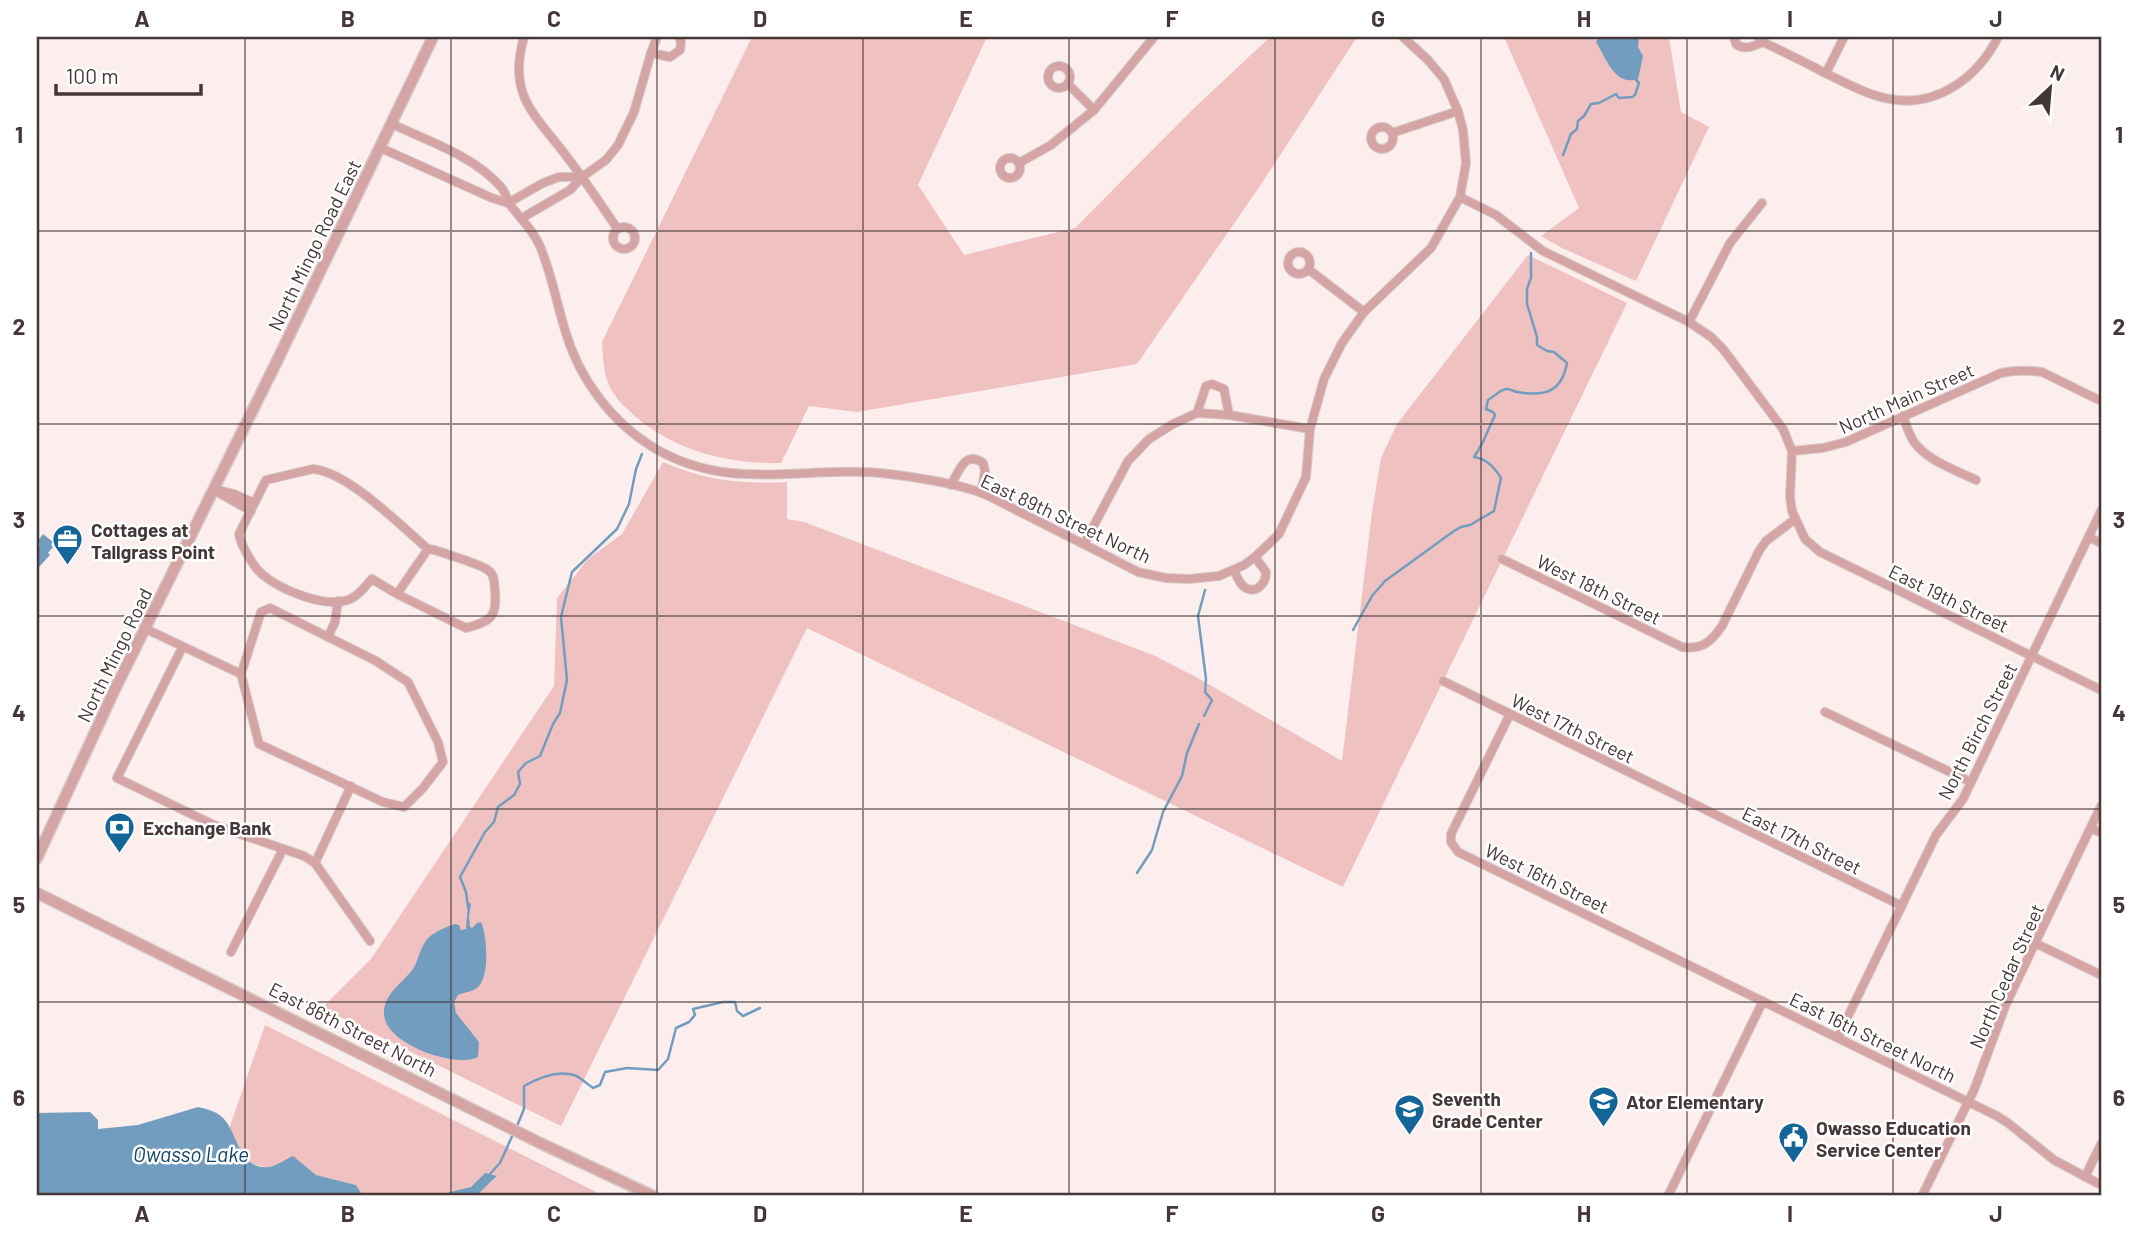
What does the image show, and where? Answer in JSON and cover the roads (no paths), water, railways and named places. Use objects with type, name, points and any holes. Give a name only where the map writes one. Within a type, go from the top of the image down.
[{"type":"street","name":"North Mingo Road East","points":[[225,468],[433,37]]},
{"type":"street","points":[[524,37],[518,66],[526,103],[617,228]]},
{"type":"street","points":[[522,218],[570,190],[582,177],[606,160],[626,132],[634,113],[657,37]]},
{"type":"street","points":[[651,53],[665,57],[674,56],[681,46],[679,37]]},
{"type":"street","points":[[1019,163],[1051,145],[1094,110],[1154,37]]},
{"type":"street","points":[[1234,570],[1246,588],[1259,588],[1266,581],[1266,572],[1255,556],[1279,534],[1306,477],[1310,429],[1324,379],[1342,343],[1364,312],[1431,248],[1460,197],[1466,163],[1458,111],[1444,79],[1404,37]]},
{"type":"street","points":[[1734,37],[1736,44],[1742,48],[1749,48],[1760,39],[1857,88],[1891,99],[1919,100],[1957,86],[1978,69],[1998,37]]},
{"type":"street","points":[[1826,73],[1844,37]]},
{"type":"street","points":[[1068,84],[1094,110]]},
{"type":"street","points":[[1392,133],[1458,111]]},
{"type":"street","name":"East 89th Street North","points":[[392,124],[479,167],[503,188],[508,203],[538,242],[565,332],[583,374],[601,401],[620,422],[657,450],[711,471],[761,476],[836,471],[889,474],[951,485],[981,493],[1138,572],[1166,578],[1219,576],[1255,556]]},
{"type":"street","name":"East 89th Street North","points":[[381,148],[508,203]]},
{"type":"street","points":[[508,203],[559,177],[582,177]]},
{"type":"street","points":[[1460,197],[1496,215],[1543,251],[1689,322],[1711,337],[1777,419],[1788,439],[1792,451],[1790,498],[1794,520]]},
{"type":"street","points":[[1689,322],[1730,243],[1762,203]]},
{"type":"street","points":[[1308,269],[1364,312]]},
{"type":"street","name":"North Main Street","points":[[1792,451],[1835,446],[2001,373],[2031,370],[2052,376],[2101,401]]},
{"type":"street","points":[[1197,413],[1206,386],[1212,384],[1224,389],[1229,415]]},
{"type":"street","points":[[1084,544],[1128,461],[1149,439],[1173,424],[1197,413],[1229,415],[1310,429]]},
{"type":"street","points":[[1903,416],[1914,442],[1926,454],[1976,480]]},
{"type":"street","points":[[951,485],[964,461],[970,458],[978,459],[983,463],[985,471],[981,493]]},
{"type":"street","name":"North Mingo Road","points":[[37,858],[144,628],[225,468]]},
{"type":"street","points":[[313,469],[321,470],[351,485],[428,549],[487,570],[494,577],[495,614],[485,623],[466,628],[372,579],[356,596],[347,601],[313,601],[260,573],[239,541],[239,534],[252,507],[266,480],[313,469]]},
{"type":"street","points":[[214,489],[234,494],[252,507]]},
{"type":"street","name":"North Birch Street","points":[[1838,1037],[1936,835],[1963,799],[2101,511]]},
{"type":"street","name":"West 18th Street","points":[[1502,559],[1682,647],[1700,647],[1708,644],[1722,626],[1766,541],[1794,520]]},
{"type":"street","name":"East 19th Street","points":[[1794,520],[1805,540],[1820,552],[2101,690]]},
{"type":"street","points":[[2089,537],[2101,543]]},
{"type":"street","points":[[397,594],[428,549]]},
{"type":"street","points":[[328,637],[335,622],[338,601]]},
{"type":"street","points":[[270,607],[328,637],[376,661],[408,682],[438,742],[443,762],[404,807],[383,802],[259,744],[241,674],[261,612],[270,607]]},
{"type":"street","points":[[144,628],[241,674]]},
{"type":"street","points":[[182,648],[117,778],[214,825],[304,856],[315,863],[370,941]]},
{"type":"street","name":"West 17th Street","points":[[1443,681],[1689,803]]},
{"type":"street","points":[[1825,712],[1971,782]]},
{"type":"street","name":"West 16th Street","points":[[1510,714],[1451,834],[1451,842],[1458,852],[1622,932]]},
{"type":"street","points":[[315,863],[351,786]]},
{"type":"street","name":"East 17th Street","points":[[1689,803],[1902,906]]},
{"type":"street","name":"North Cedar Street","points":[[1922,1196],[1982,1073],[1998,1021],[2101,806]]},
{"type":"street","points":[[2091,828],[2101,833]]},
{"type":"street","points":[[231,952],[283,849]]},
{"type":"street","name":"East 86th Street North","points":[[37,893],[540,1143],[653,1196]]},
{"type":"street","name":"East 16th Street North","points":[[1622,932],[1969,1102],[2008,1123],[2054,1160],[2101,1185]]},
{"type":"street","points":[[2035,943],[2101,975]]},
{"type":"street","points":[[1668,1196],[1763,1000]]},
{"type":"street","points":[[2085,1177],[2101,1144]]},
{"type":"water","points":[[1599,37],[1639,37],[1638,47],[1643,56],[1638,79],[1623,79],[1612,70],[1596,42]]},
{"type":"water","points":[[43,534],[53,542],[53,547],[48,553],[50,555],[38,568],[37,548],[40,544],[37,542]]},
{"type":"water","points":[[468,902],[471,904],[470,927],[481,922],[483,928],[486,965],[478,987],[458,995],[454,1002],[456,1013],[479,1042],[478,1057],[454,1060],[408,1044],[395,1035],[387,1024],[384,1013],[387,1000],[413,969],[426,940],[437,931],[455,924],[459,925],[461,930],[466,929]]},
{"type":"water","name":"Owasso Lake","points":[[198,1107],[223,1118],[251,1163],[271,1167],[293,1156],[316,1175],[356,1185],[363,1196],[37,1196],[37,1113],[90,1112],[98,1120],[98,1129],[138,1125]]},
{"type":"water","points":[[485,1173],[497,1176],[476,1196],[434,1196],[471,1187]]},
{"type":"waterway","points":[[1563,155],[1571,134],[1577,129],[1578,121],[1591,104],[1616,94],[1619,98],[1632,97],[1639,83],[1636,80]]},
{"type":"waterway","points":[[1353,630],[1372,596],[1385,581],[1454,531],[1494,511],[1501,478],[1490,464],[1474,457],[1495,415],[1486,409],[1488,400],[1504,389],[1537,394],[1551,390],[1557,386],[1565,372],[1567,363],[1554,352],[1537,345],[1527,304],[1531,253]]},
{"type":"waterway","points":[[468,907],[460,877],[485,832],[494,822],[498,807],[514,795],[520,784],[518,772],[526,763],[540,756],[560,713],[567,680],[561,617],[572,572],[617,529],[629,504],[642,454]]},
{"type":"waterway","points":[[1204,716],[1212,700],[1205,692],[1206,679],[1198,616],[1205,590]]},
{"type":"waterway","points":[[1137,873],[1152,850],[1163,812],[1182,776],[1187,753],[1199,724]]},
{"type":"waterway","points":[[517,1126],[524,1109],[524,1086],[529,1083],[561,1073],[576,1076],[593,1088],[600,1085],[605,1072],[627,1068],[658,1070],[668,1059],[676,1028],[689,1022],[695,1015],[693,1009],[735,1002],[737,1011],[743,1016],[760,1008]]},
{"type":"waterway","points":[[489,1175],[500,1163],[514,1132]]},
{"type":"place","name":"Cottages at Tallgrass Point","points":[[68,567]]},
{"type":"place","name":"Exchange Bank","points":[[120,854]]},
{"type":"place","name":"Ator Elementary","points":[[1603,1128]]},
{"type":"place","name":"Seventh Grade Center","points":[[1409,1136]]},
{"type":"place","name":"Owasso Education Service Center","points":[[1793,1165]]}]
